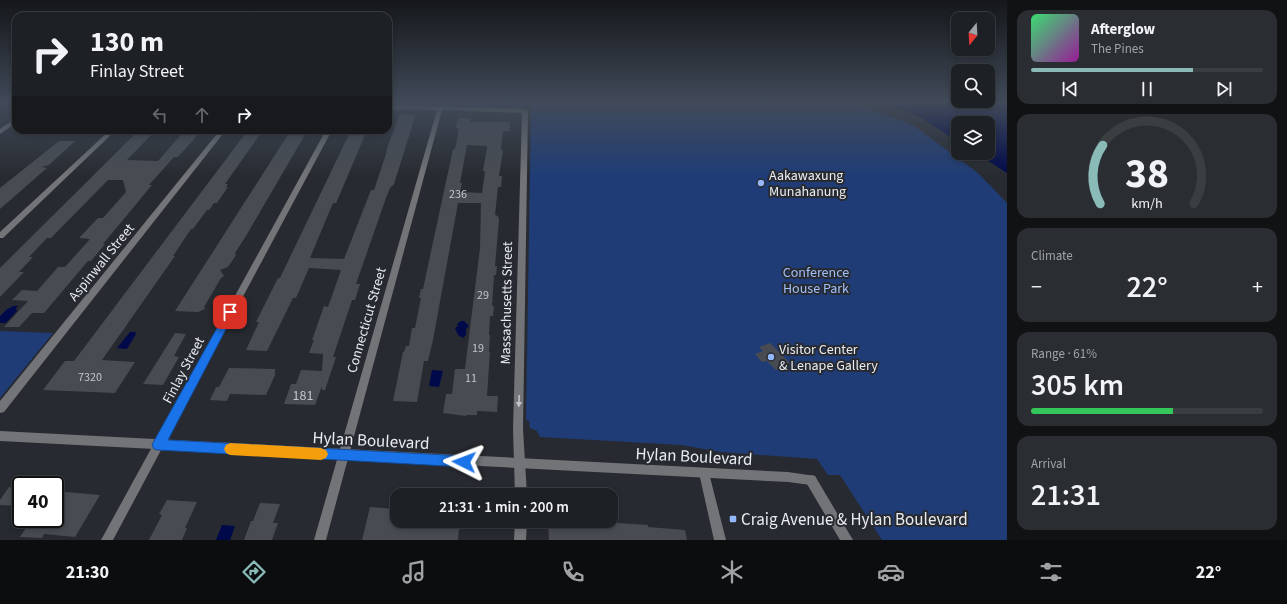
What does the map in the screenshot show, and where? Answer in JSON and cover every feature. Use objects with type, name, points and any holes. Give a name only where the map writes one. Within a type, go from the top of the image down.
[{"type":"street","name":"Connecticut Street","points":[[320,540],[435,127]]},
{"type":"street","name":"Massachusetts Street","points":[[521,488],[518,429],[525,127]]},
{"type":"street","points":[[0,236],[109,134]]},
{"type":"street","name":"Aspinwall Street","points":[[0,409],[220,134]]},
{"type":"street","name":"Finlay Street","points":[[107,540],[327,134]]},
{"type":"street","name":"Hylan Boulevard","points":[[0,436],[811,480],[847,540]]},
{"type":"street","points":[[704,473],[720,540]]},
{"type":"street","points":[[520,540],[521,528]]},
{"type":"green space","name":"Conference House Park","points":[[531,127],[916,127],[951,153],[951,160],[960,160],[978,173],[1007,203],[1007,540],[882,540],[840,475],[828,475],[817,459],[721,452],[681,445],[540,437],[537,431],[530,428],[529,421],[526,420]]},
{"type":"green space","points":[[0,331],[53,333],[0,398]]},
{"type":"shaded area","points":[[935,127],[951,127],[951,137]]},
{"type":"shaded area","points":[[995,127],[1007,127],[1007,173],[987,160],[995,160]]},
{"type":"shaded area","points":[[13,306],[18,306],[16,308],[17,311],[6,323],[0,323],[0,316]]},
{"type":"shaded area","points":[[461,321],[464,321],[469,326],[466,329],[466,335],[463,338],[458,335],[455,328]]},
{"type":"shaded area","points":[[130,332],[136,332],[136,334],[127,349],[117,348]]},
{"type":"shaded area","points":[[432,370],[443,371],[439,387],[429,386]]},
{"type":"shaded area","points":[[222,525],[235,526],[230,540],[216,540]]},
{"type":"building","points":[[395,127],[412,127],[394,184],[390,188],[386,198],[356,284],[360,284],[355,300],[352,300],[333,357],[336,357],[325,390],[322,390],[322,386],[315,405],[284,404],[291,384],[296,384],[301,370],[322,371],[323,354],[309,353],[324,306],[328,307],[341,270],[309,268],[296,298],[293,298],[267,351],[246,350],[259,322],[256,322],[278,278],[280,278],[349,134],[365,134],[336,203],[333,203],[310,258],[344,259],[371,190],[374,190]]},
{"type":"building","points":[[456,127],[510,127],[510,131],[503,131],[501,150],[503,150],[499,176],[502,176],[501,187],[498,187],[495,215],[498,216],[499,220],[495,266],[497,266],[496,275],[494,275],[492,306],[494,306],[493,316],[490,316],[489,335],[490,352],[487,396],[498,396],[497,412],[477,411],[477,415],[466,416],[443,413],[446,394],[452,394],[455,369],[465,369],[480,248],[481,203],[458,203],[433,340],[428,361],[424,361],[417,402],[393,401],[403,352],[406,346],[409,346],[412,328],[415,328],[421,298],[419,298],[421,289],[423,289],[453,149],[455,149],[459,129]],"holes":[[[467,145],[487,146],[483,171],[485,171],[482,193],[460,192],[462,183],[460,183]]]},
{"type":"building","points":[[135,134],[152,134],[127,160],[158,161],[182,134],[198,134],[178,157],[174,157],[149,185],[152,185],[103,244],[105,244],[91,261],[88,261],[44,313],[32,313],[19,327],[4,327],[28,301],[12,300],[22,290],[37,291],[58,267],[65,267],[90,239],[79,238],[98,218],[103,218],[126,192],[123,180],[108,180],[51,238],[47,238],[29,257],[33,257],[19,272],[24,272],[0,297],[0,268]]},
{"type":"building","points":[[245,134],[260,134],[225,184],[228,184],[226,187],[228,187],[217,203],[214,203],[209,210],[207,210],[193,229],[191,229],[173,256],[175,256],[102,360],[135,362],[115,393],[43,390],[65,361],[74,361]]},
{"type":"building","points":[[288,134],[305,134],[235,253],[236,255],[228,267],[220,270],[224,276],[221,278],[204,307],[205,309],[198,312],[175,311]]},
{"type":"building","points":[[59,141],[75,141],[49,165],[41,167],[47,168],[0,209],[0,188]]},
{"type":"building","points":[[175,333],[186,334],[174,356],[179,357],[163,385],[143,384]]},
{"type":"building","name":"Visitor Center & Lenape Gallery","points":[[770,343],[791,364],[776,370],[767,361],[762,362],[755,354],[763,351],[759,347]]},
{"type":"building","points":[[229,368],[275,369],[275,375],[266,395],[230,394],[227,401],[210,400],[216,387],[219,387]]},
{"type":"building","points":[[9,487],[12,487],[12,506],[0,505],[0,500]]},
{"type":"building","points":[[64,492],[100,495],[75,537],[44,534],[42,538],[20,537],[26,528],[64,528]]},
{"type":"building","points":[[167,500],[197,502],[185,528],[187,528],[182,540],[149,540],[162,515],[159,514]]},
{"type":"building","points":[[260,503],[280,504],[273,523],[278,523],[272,540],[244,540],[251,521],[253,521]]},
{"type":"building","points":[[370,507],[390,509],[390,528],[459,528],[458,540],[362,540]]},
{"type":"building","points":[[618,523],[685,530],[687,540],[549,540],[548,528],[618,528]]},
{"type":"slow traffic","points":[[230,449],[321,454]]},
{"type":"place","name":"Aakawaxung Munahanung","points":[[761,183]]},
{"type":"place","name":"Visitor Center & Lenape Gallery","points":[[771,357]]},
{"type":"place","name":"Craig Avenue & Hylan Boulevard","points":[[733,519]]},
{"type":"route","points":[[230,312],[158,445],[464,462]]}]
